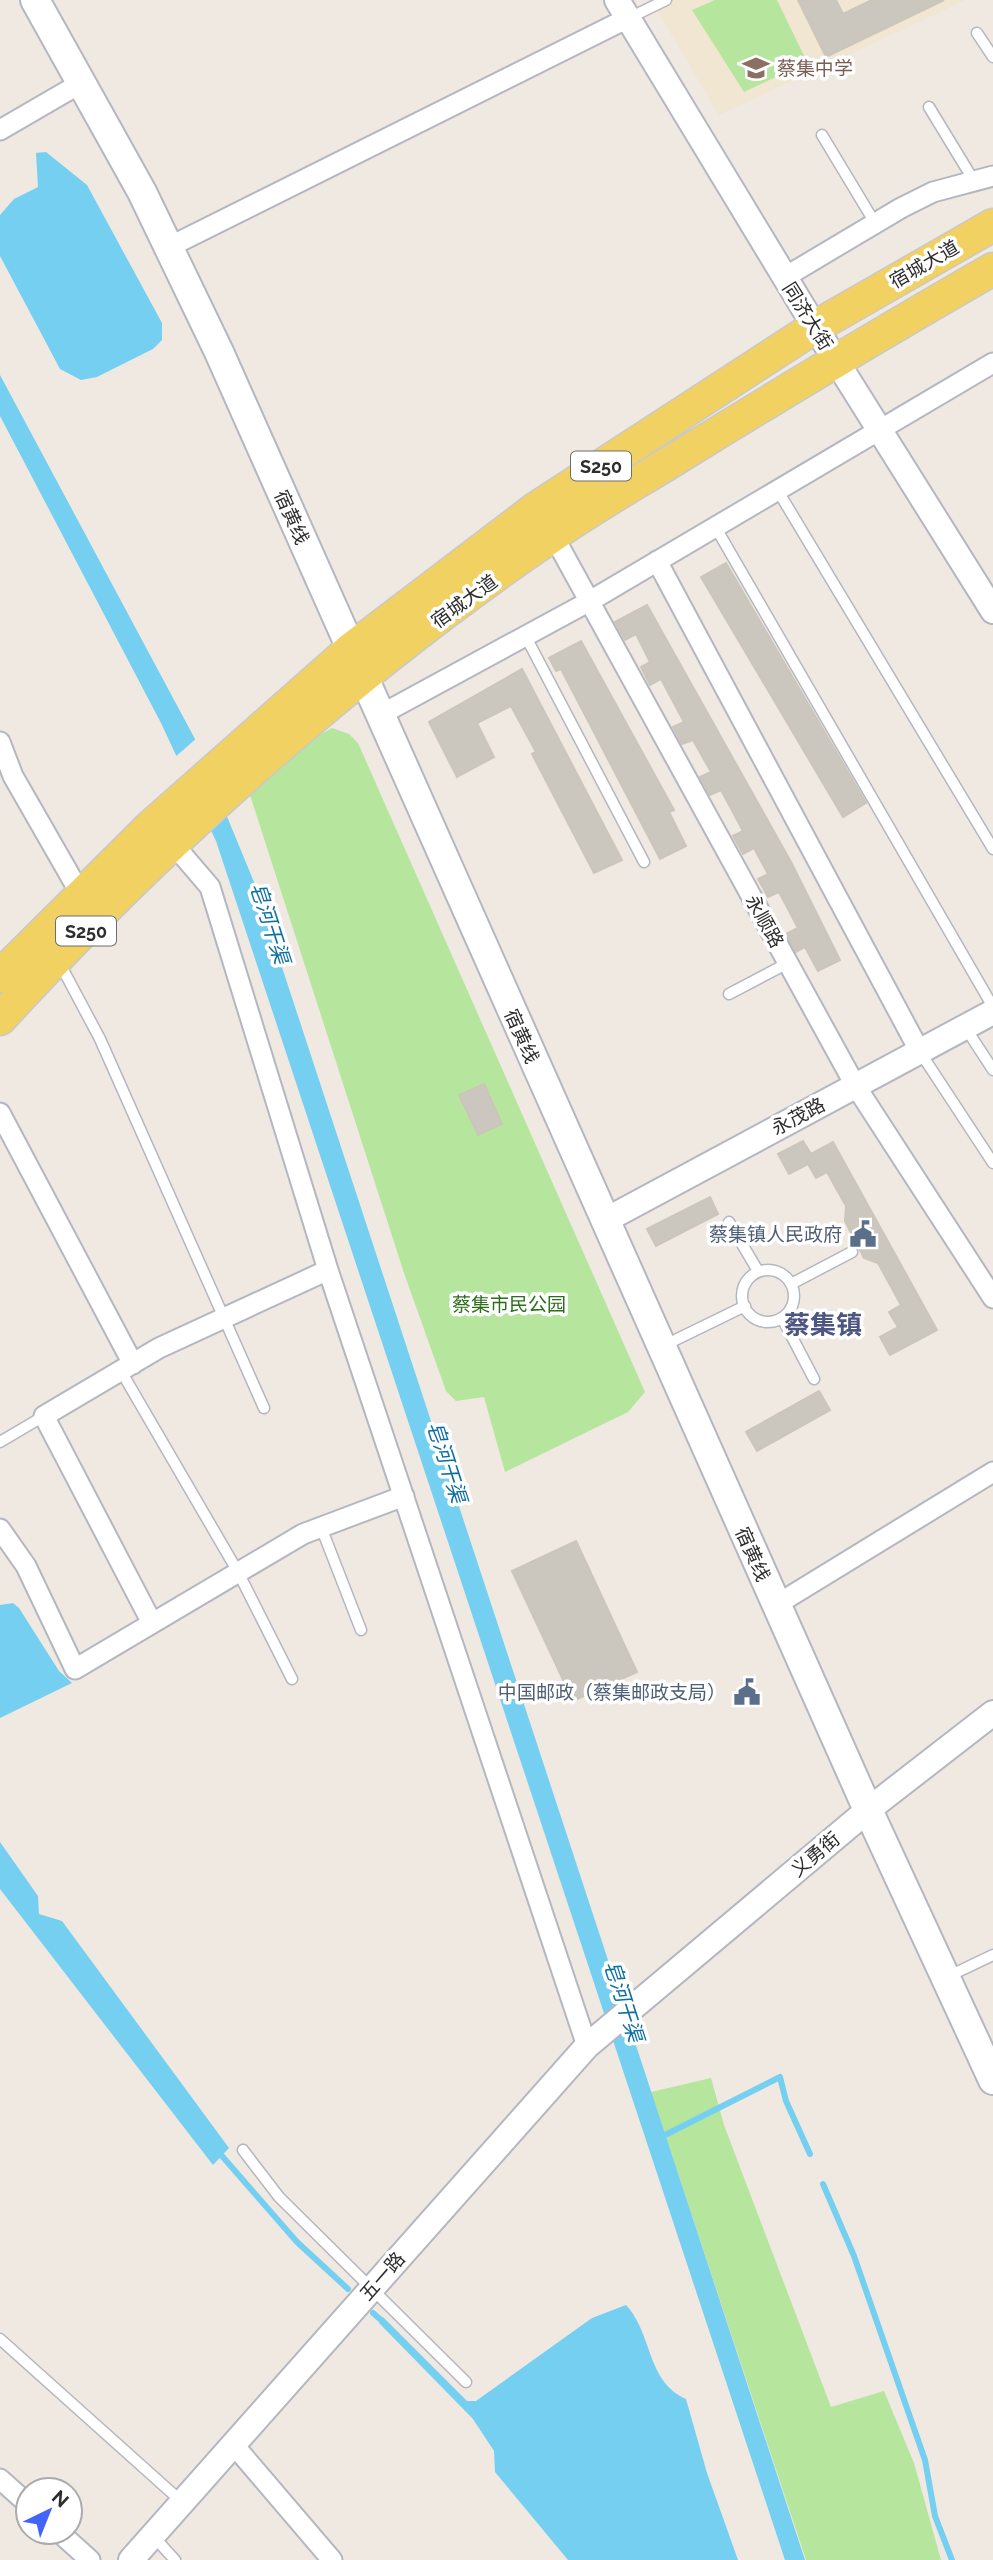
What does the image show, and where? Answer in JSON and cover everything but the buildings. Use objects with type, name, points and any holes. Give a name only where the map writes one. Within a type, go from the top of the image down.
[{"type":"main road","name":"宿黄线","points":[[35,0],[142,192],[169,247],[868,1810],[993,2080]]},
{"type":"main road","name":"宿城大道","points":[[0,1019],[57,958],[162,836],[535,509],[815,327],[993,225]]},
{"type":"main road","name":"宿城大道","points":[[357,663],[553,535],[835,360],[993,268]]},
{"type":"main road","name":"宿城大道","points":[[0,976],[80,893],[162,836]]},
{"type":"street","points":[[169,247],[623,9]]},
{"type":"street","name":"同济大街","points":[[623,9],[835,360],[993,611]]},
{"type":"street","points":[[0,130],[81,83]]},
{"type":"street","points":[[785,277],[933,192],[984,179]]},
{"type":"street","points":[[380,715],[590,601],[993,363]]},
{"type":"street","name":"永顺路","points":[[553,535],[855,1085],[993,1298]]},
{"type":"street","points":[[657,561],[919,1050]]},
{"type":"street","points":[[0,742],[13,776],[80,893]]},
{"type":"street","points":[[162,836],[210,887],[328,1270],[587,2046]]},
{"type":"street","name":"永茂路","points":[[604,1220],[965,1027],[993,1009]]},
{"type":"street","points":[[0,1113],[127,1367]]},
{"type":"street","points":[[152,1623],[44,1416],[127,1367],[328,1270]]},
{"type":"street","points":[[776,1605],[993,1472]]},
{"type":"street","points":[[0,1529],[26,1566],[75,1669],[303,1534],[404,1496]]},
{"type":"street","name":"义勇街","points":[[640,1998],[868,1810],[993,1713]]},
{"type":"street","name":"五一路","points":[[131,2560],[587,2046],[640,1998]]},
{"type":"street","points":[[233,2444],[332,2560]]},
{"type":"street","points":[[0,2479],[14,2492]]},
{"type":"street","points":[[74,2546],[90,2560]]},
{"type":"lane","points":[[623,9],[666,0]]},
{"type":"lane","points":[[977,33],[993,57]]},
{"type":"lane","points":[[929,107],[984,179]]},
{"type":"lane","points":[[822,135],[875,223]]},
{"type":"lane","points":[[778,491],[993,849]]},
{"type":"lane","points":[[716,527],[993,1009]]},
{"type":"lane","points":[[526,636],[644,862]]},
{"type":"lane","points":[[57,958],[100,1040],[222,1319],[264,1408]]},
{"type":"lane","points":[[729,995],[788,963]]},
{"type":"lane","points":[[965,1027],[993,1070]]},
{"type":"lane","points":[[919,1050],[993,1163]]},
{"type":"lane","points":[[729,1222],[758,1272]]},
{"type":"lane","points":[[791,1283],[852,1252]]},
{"type":"lane","points":[[774,1270],[791,1283],[795,1297],[793,1306],[782,1318],[763,1321],[749,1313],[742,1298],[746,1283],[758,1272],[774,1270]]},
{"type":"lane","points":[[661,1348],[745,1306]]},
{"type":"lane","points":[[782,1318],[814,1379]]},
{"type":"lane","points":[[127,1367],[238,1572],[292,1679]]},
{"type":"lane","points":[[0,1442],[44,1416]]},
{"type":"lane","points":[[321,1527],[361,1630]]},
{"type":"lane","points":[[946,1978],[993,1955]]},
{"type":"lane","points":[[243,2150],[279,2197],[466,2382]]},
{"type":"lane","points":[[0,2339],[182,2502]]},
{"type":"lane","points":[[153,2536],[175,2560]]},
{"type":"shaded area","name":"蔡集中学","points":[[651,0],[966,0],[719,115]]},
{"type":"green space","points":[[715,0],[777,0],[807,62],[744,92],[692,10]]},
{"type":"green space","name":"蔡集市民公园","points":[[332,728],[349,734],[358,743],[645,1392],[628,1412],[505,1472],[484,1397],[456,1401],[446,1391],[404,1273],[250,795],[316,737]]},
{"type":"green space","points":[[711,2078],[724,2125],[831,2407],[884,2391],[914,2463],[941,2560],[806,2560],[651,2092]]},
{"type":"water","points":[[46,152],[87,185],[162,323],[162,340],[153,349],[97,377],[81,380],[60,369],[0,256],[0,215],[14,199],[38,187],[36,153]]},
{"type":"water","points":[[0,375],[195,739],[254,882],[805,2560],[785,2560],[216,841],[161,723],[0,416]]},
{"type":"water","points":[[13,1603],[19,1608],[59,1671],[72,1683],[0,1718],[0,1605]]},
{"type":"water","points":[[0,1842],[38,1896],[39,1914],[62,1921],[229,2148],[213,2165],[0,1889]]},
{"type":"water","points":[[626,2305],[641,2329],[664,2381],[686,2399],[707,2473],[738,2560],[568,2560],[495,2472],[494,2451],[473,2419],[379,2323],[383,2317],[467,2401],[476,2401],[592,2318]]},
{"type":"pier","points":[[198,737],[228,810],[206,829],[174,758]]},
{"type":"waterway","points":[[659,2138],[780,2077],[786,2101],[810,2154]]},
{"type":"waterway","points":[[222,2156],[297,2242],[348,2289]]},
{"type":"waterway","points":[[823,2184],[854,2256],[925,2460],[935,2516],[952,2560]]},
{"type":"waterway","points":[[373,2313],[381,2320]]},
{"type":"place","name":"蔡集中学","points":[[756,68]]},
{"type":"place","name":"蔡集镇人民政府","points":[[863,1234]]},
{"type":"place","name":"中国邮政（蔡集邮政支局）","points":[[747,1692]]},
{"type":"district","name":"蔡集镇","points":[[823,1325]]},
{"type":"water label","name":"皂河干渠","points":[[270,923]]},
{"type":"water label","name":"皂河干渠","points":[[447,1462]]},
{"type":"water label","name":"皂河干渠","points":[[624,2001]]}]
